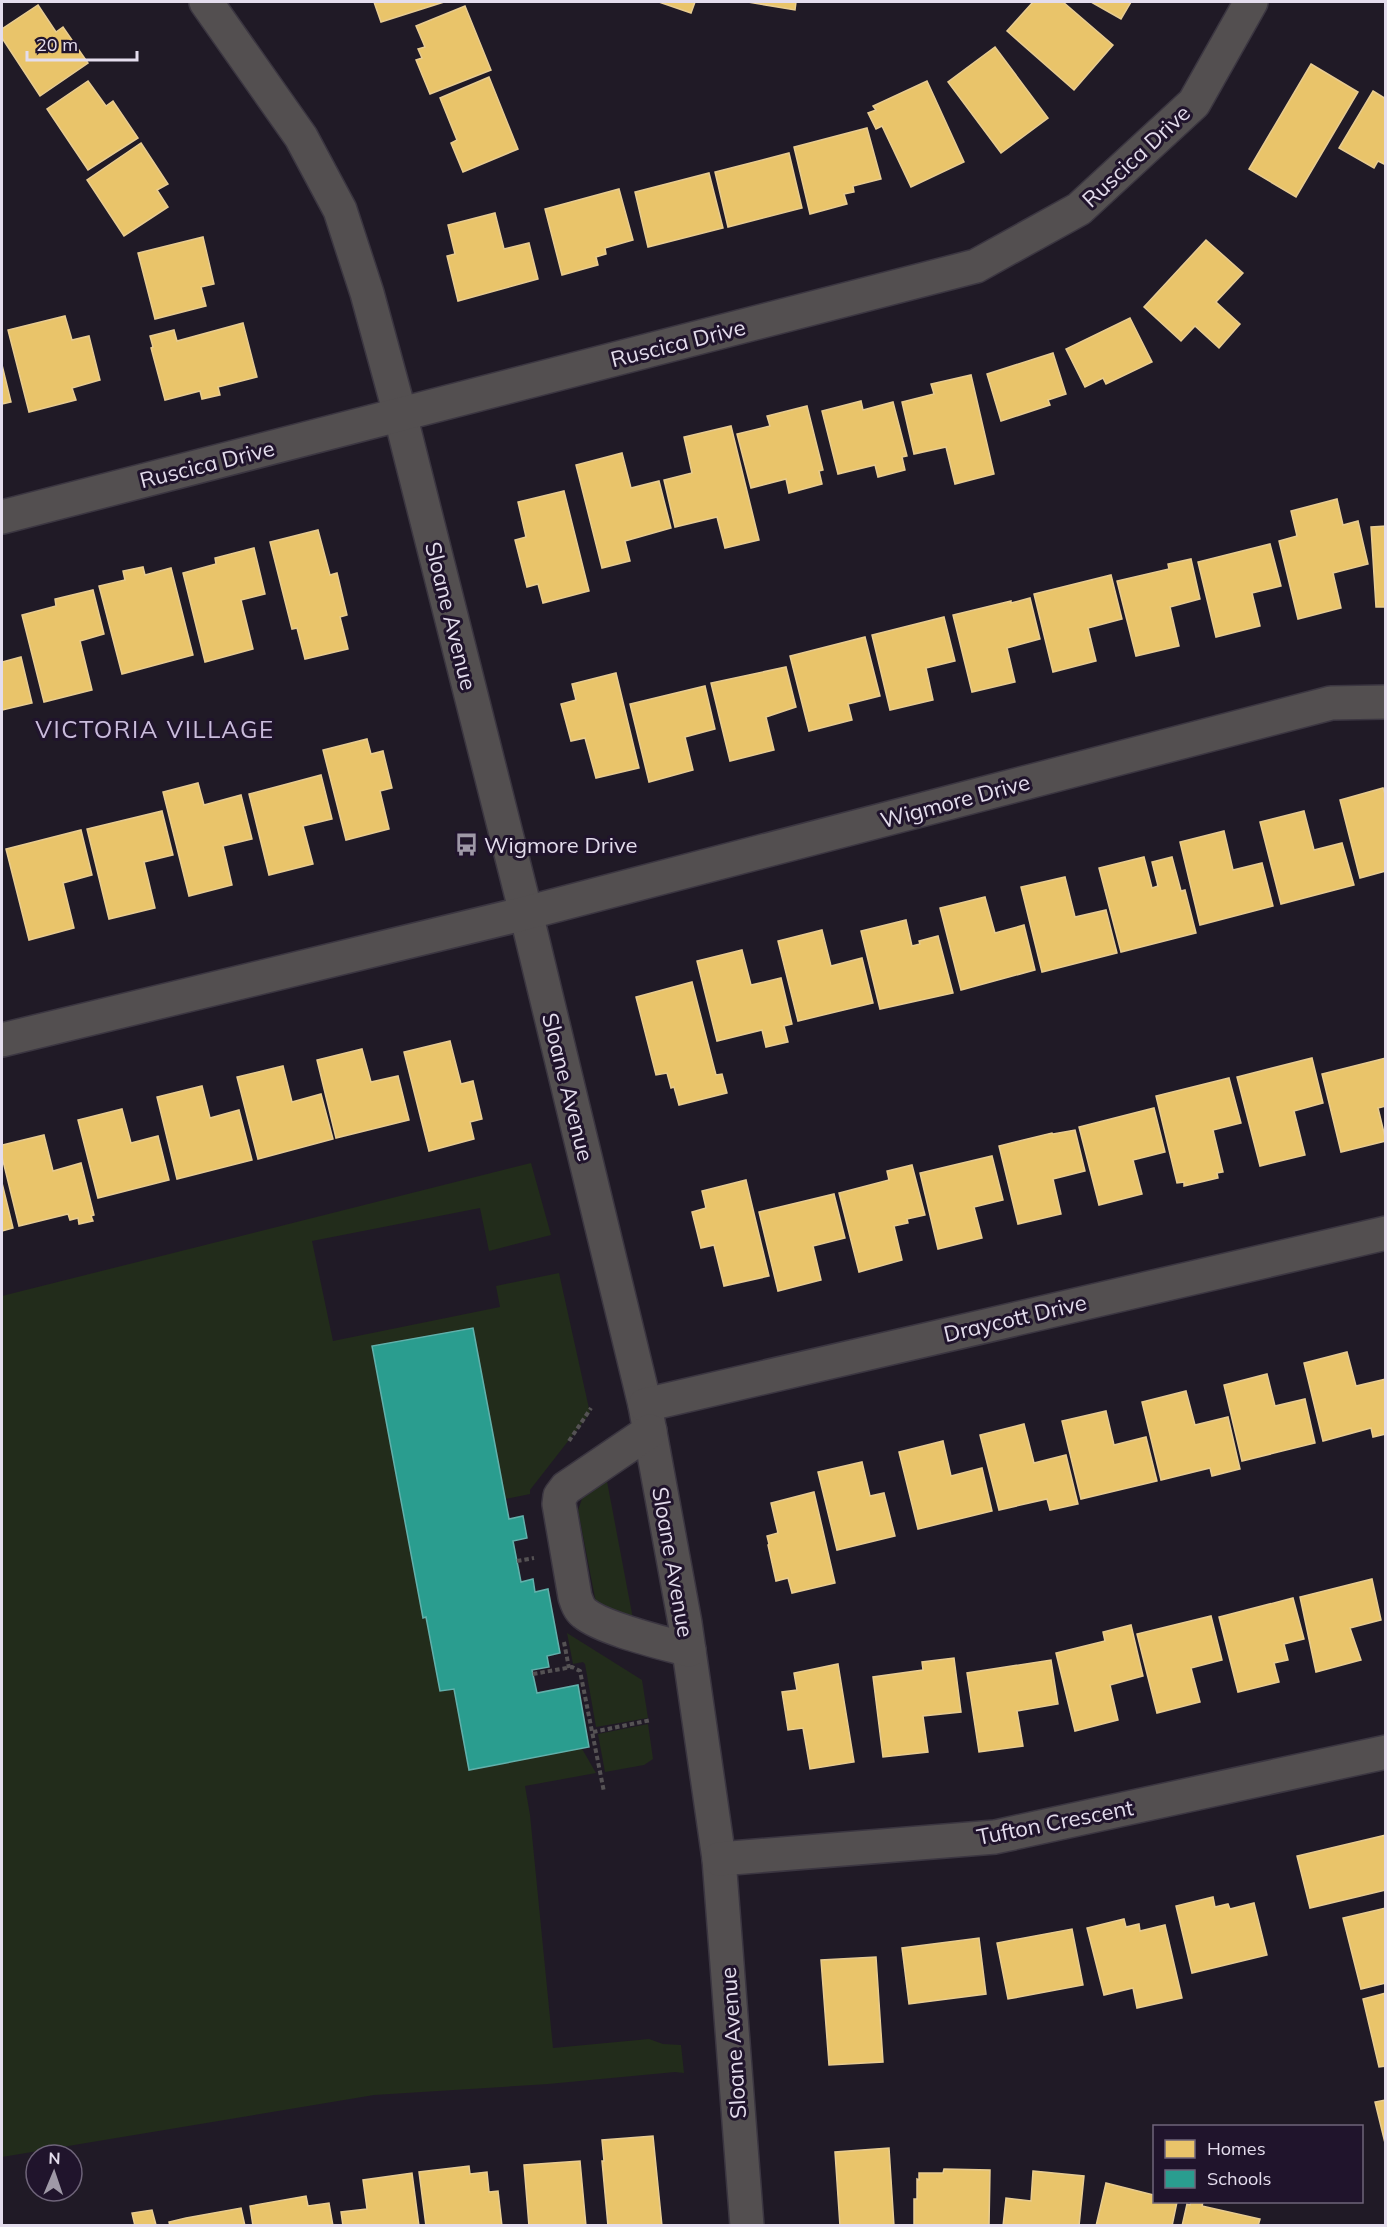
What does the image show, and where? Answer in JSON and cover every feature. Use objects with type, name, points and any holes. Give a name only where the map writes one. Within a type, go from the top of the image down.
[{"type":"street","name":"Sloane Avenue","points":[[207,2],[301,137],[340,210],[367,293],[400,414],[526,913],[647,1418],[689,1650],[719,1859],[747,2226]]},
{"type":"street","name":"Ruscica Drive","points":[[2,517],[976,266],[1080,209],[1194,103],[1251,2]]},
{"type":"street","name":"Wigmore Drive","points":[[2,1040],[526,913],[1332,703],[1386,702]]},
{"type":"street","name":"Draycott Drive","points":[[647,1418],[1386,1233]]},
{"type":"street","points":[[647,1418],[560,1496],[559,1504],[575,1597],[581,1610],[590,1618],[689,1650]]},
{"type":"street","name":"Tufton Crescent","points":[[719,1859],[994,1837],[1386,1752]]},
{"type":"path","points":[[533,1674],[577,1668],[582,1677],[604,1792]]},
{"type":"path","points":[[593,1731],[651,1720]]},
{"type":"green space","points":[[531,1163],[551,1235],[489,1251],[480,1208],[312,1241],[333,1341],[500,1307],[496,1286],[559,1273],[590,1413],[530,1490],[530,1494],[505,1499],[473,1328],[372,1347],[423,1618],[426,1617],[440,1691],[454,1689],[470,1769],[581,1747],[596,1773],[525,1786],[530,1815],[553,2048],[649,2039],[663,2044],[681,2045],[684,2073],[374,2095],[84,2143],[24,2143],[24,2153],[2,2157],[2,1296]]},
{"type":"green space","points":[[606,1476],[633,1619],[596,1603],[578,1510],[586,1488]]},
{"type":"green space","points":[[567,1633],[642,1680],[648,1718],[596,1727],[585,1664],[583,1662],[573,1664]]},
{"type":"green space","points":[[648,1724],[653,1759],[644,1765],[605,1772],[598,1734]]},
{"type":"building: Homes","points":[[374,2],[444,2],[381,22]]},
{"type":"building: Homes","points":[[659,2],[695,2],[691,13]]},
{"type":"building: Homes","points":[[748,2],[796,2],[795,10]]},
{"type":"building: Homes","points":[[1033,2],[1063,2],[1113,45],[1074,90],[1007,31]]},
{"type":"building: Homes","points":[[1091,2],[1131,2],[1121,19]]},
{"type":"building: Homes","points":[[38,5],[56,32],[63,27],[88,63],[40,96],[2,38],[2,29]]},
{"type":"building: Homes","points":[[465,6],[491,70],[430,94],[416,60],[422,58],[418,49],[425,47],[416,26]]},
{"type":"building: Homes","points":[[995,47],[1048,118],[1001,153],[948,82]]},
{"type":"building: Homes","points":[[1311,64],[1358,92],[1296,197],[1249,169]]},
{"type":"building: Homes","points":[[489,77],[518,149],[463,172],[451,143],[457,140],[440,98]]},
{"type":"building: Homes","points":[[88,81],[106,106],[113,101],[138,138],[88,170],[47,109]]},
{"type":"building: Homes","points":[[927,81],[964,162],[911,187],[882,126],[876,129],[868,113],[876,110],[873,106]]},
{"type":"building: Homes","points":[[1373,91],[1386,99],[1386,165],[1378,161],[1374,168],[1339,148]]},
{"type":"building: Homes","points":[[867,128],[881,179],[853,186],[854,192],[844,194],[847,204],[810,214],[794,147]]},
{"type":"building: Homes","points":[[141,143],[168,184],[157,190],[168,207],[124,236],[87,180]]},
{"type":"building: Homes","points":[[789,153],[802,208],[728,227],[715,172]]},
{"type":"building: Homes","points":[[709,173],[723,228],[648,247],[635,192]]},
{"type":"building: Homes","points":[[619,189],[633,240],[605,248],[606,254],[596,257],[598,265],[562,275],[545,209]]},
{"type":"building: Homes","points":[[495,213],[504,249],[529,243],[538,279],[458,301],[447,256],[455,254],[448,225]]},
{"type":"building: Homes","points":[[203,237],[214,284],[201,287],[206,306],[155,319],[138,253]]},
{"type":"building: Homes","points":[[1206,240],[1243,273],[1216,302],[1240,324],[1219,348],[1195,326],[1181,341],[1144,307]]},
{"type":"building: Homes","points":[[65,316],[72,340],[89,336],[100,380],[72,388],[76,400],[29,412],[8,330]]},
{"type":"building: Homes","points":[[1130,318],[1152,362],[1106,384],[1103,378],[1085,387],[1066,349]]},
{"type":"building: Homes","points":[[243,323],[257,377],[218,387],[220,395],[202,399],[200,391],[165,400],[150,336],[174,330],[177,341]]},
{"type":"building: Homes","points":[[1053,353],[1066,394],[1048,400],[1050,405],[1001,421],[987,374]]},
{"type":"building: Homes","points":[[2,365],[11,402],[2,404]]},
{"type":"building: Homes","points":[[971,375],[994,474],[955,484],[946,447],[914,454],[902,402],[934,394],[931,384]]},
{"type":"building: Homes","points":[[861,401],[863,410],[893,402],[907,456],[902,457],[905,470],[878,477],[875,465],[838,474],[822,411]]},
{"type":"building: Homes","points":[[807,406],[823,470],[819,471],[822,484],[789,493],[786,479],[751,488],[737,434],[770,426],[767,416]]},
{"type":"building: Homes","points":[[731,426],[759,540],[725,548],[717,517],[675,527],[664,480],[692,473],[684,437]]},
{"type":"building: Homes","points":[[622,453],[631,488],[659,481],[671,528],[625,541],[630,561],[602,568],[576,465]]},
{"type":"building: Homes","points":[[564,491],[589,591],[543,603],[538,584],[527,587],[515,540],[526,537],[518,502]]},
{"type":"building: Homes","points":[[1337,499],[1343,525],[1358,521],[1368,564],[1333,573],[1341,608],[1298,619],[1279,541],[1297,536],[1291,511]]},
{"type":"building: Homes","points":[[1386,526],[1386,607],[1376,607],[1371,527]]},
{"type":"building: Homes","points":[[318,530],[330,575],[337,573],[347,615],[340,617],[348,649],[305,659],[297,628],[292,629],[270,542]]},
{"type":"building: Homes","points":[[1270,544],[1281,586],[1252,593],[1260,626],[1216,637],[1198,562]]},
{"type":"building: Homes","points":[[254,548],[265,594],[241,600],[253,649],[205,662],[183,573],[216,564],[215,558]]},
{"type":"building: Homes","points":[[1191,559],[1200,599],[1170,607],[1179,646],[1136,656],[1117,581],[1169,569],[1168,564]]},
{"type":"building: Homes","points":[[143,567],[145,575],[171,568],[193,655],[122,674],[99,586],[125,580],[123,571]]},
{"type":"building: Homes","points":[[1111,575],[1122,619],[1088,628],[1096,661],[1053,672],[1034,594]]},
{"type":"building: Homes","points":[[93,590],[104,634],[80,641],[92,690],[44,702],[22,615],[56,606],[55,599]]},
{"type":"building: Homes","points":[[1030,598],[1040,639],[1007,648],[1015,682],[972,692],[953,615]]},
{"type":"building: Homes","points":[[944,617],[955,661],[926,668],[933,700],[890,710],[872,635]]},
{"type":"building: Homes","points":[[865,637],[880,696],[848,704],[852,720],[809,731],[790,656]]},
{"type":"building: Homes","points":[[21,657],[32,703],[2,710],[2,662]]},
{"type":"building: Homes","points":[[786,667],[796,707],[766,717],[774,750],[730,761],[711,683]]},
{"type":"building: Homes","points":[[616,673],[639,768],[596,778],[585,738],[571,741],[561,704],[576,700],[572,684]]},
{"type":"building: Homes","points":[[705,686],[715,729],[685,737],[693,770],[649,782],[630,704]]},
{"type":"building: Homes","points":[[367,739],[371,754],[383,751],[392,788],[380,791],[389,829],[346,840],[323,750]]},
{"type":"building: Homes","points":[[321,775],[332,819],[303,826],[313,864],[269,875],[249,794]]},
{"type":"building: Homes","points":[[198,783],[204,805],[241,795],[252,839],[223,846],[232,885],[189,896],[163,792]]},
{"type":"building: Homes","points":[[1383,788],[1386,797],[1386,871],[1360,878],[1340,800]]},
{"type":"building: Homes","points":[[162,811],[173,855],[144,862],[155,908],[109,919],[87,829]]},
{"type":"building: Homes","points":[[1304,811],[1314,850],[1342,843],[1354,885],[1281,904],[1260,822]]},
{"type":"building: Homes","points":[[81,830],[92,875],[63,883],[74,928],[29,940],[6,849]]},
{"type":"building: Homes","points":[[1224,831],[1233,870],[1262,863],[1273,906],[1200,925],[1180,842]]},
{"type":"building: Homes","points":[[1144,857],[1152,888],[1158,886],[1152,862],[1172,857],[1181,891],[1185,890],[1196,933],[1121,952],[1099,868]]},
{"type":"building: Homes","points":[[1065,877],[1075,917],[1106,910],[1117,953],[1042,972],[1021,887]]},
{"type":"building: Homes","points":[[985,897],[995,933],[1024,925],[1035,970],[961,990],[940,908]]},
{"type":"building: Homes","points":[[906,920],[912,946],[920,944],[919,941],[938,936],[953,993],[880,1009],[861,931]]},
{"type":"building: Homes","points":[[822,930],[831,966],[862,958],[873,1003],[798,1021],[778,941]]},
{"type":"building: Homes","points":[[742,950],[751,985],[781,978],[792,1024],[784,1026],[788,1042],[766,1047],[762,1030],[717,1041],[697,961]]},
{"type":"building: Homes","points":[[692,982],[716,1075],[722,1074],[727,1093],[679,1105],[667,1073],[656,1075],[636,997]]},
{"type":"building: Homes","points":[[450,1041],[461,1084],[473,1081],[482,1119],[470,1122],[474,1139],[429,1151],[404,1052]]},
{"type":"building: Homes","points":[[362,1049],[371,1082],[398,1076],[409,1120],[336,1138],[317,1060]]},
{"type":"building: Homes","points":[[1312,1058],[1323,1103],[1294,1111],[1305,1155],[1260,1166],[1237,1077]]},
{"type":"building: Homes","points":[[1386,1058],[1386,1106],[1378,1108],[1386,1141],[1341,1152],[1322,1074]]},
{"type":"building: Homes","points":[[283,1066],[292,1102],[321,1094],[333,1139],[258,1159],[237,1077]]},
{"type":"building: Homes","points":[[1229,1078],[1241,1123],[1213,1130],[1223,1172],[1217,1173],[1218,1178],[1184,1186],[1184,1182],[1177,1183],[1156,1096]]},
{"type":"building: Homes","points":[[202,1086],[210,1118],[239,1110],[252,1160],[177,1179],[157,1097]]},
{"type":"building: Homes","points":[[1154,1108],[1165,1152],[1133,1160],[1142,1194],[1099,1205],[1079,1127]]},
{"type":"building: Homes","points":[[122,1109],[131,1143],[158,1136],[169,1180],[98,1198],[78,1120]]},
{"type":"building: Homes","points":[[1075,1130],[1085,1171],[1053,1179],[1061,1214],[1018,1224],[999,1146],[1052,1133]]},
{"type":"building: Homes","points":[[44,1135],[53,1171],[81,1163],[94,1215],[91,1216],[93,1221],[79,1224],[78,1218],[70,1220],[68,1214],[19,1226],[2,1157],[2,1145]]},
{"type":"building: Homes","points":[[992,1156],[1003,1200],[974,1207],[982,1238],[938,1249],[920,1173]]},
{"type":"building: Homes","points":[[912,1165],[925,1215],[907,1219],[908,1223],[894,1226],[902,1260],[859,1272],[839,1193],[889,1180],[887,1171]]},
{"type":"building: Homes","points":[[746,1180],[769,1276],[724,1286],[714,1245],[701,1248],[692,1212],[706,1208],[702,1191]]},
{"type":"building: Homes","points":[[2,1183],[13,1228],[2,1231]]},
{"type":"building: Homes","points":[[834,1194],[845,1238],[813,1246],[821,1280],[778,1291],[759,1212]]},
{"type":"building: Homes","points":[[1347,1352],[1356,1386],[1386,1379],[1386,1434],[1373,1437],[1371,1428],[1323,1441],[1304,1363]]},
{"type":"building: Homes","points":[[1267,1374],[1275,1406],[1305,1399],[1315,1443],[1242,1461],[1224,1385]]},
{"type":"building: Homes","points":[[1186,1391],[1195,1425],[1228,1417],[1240,1469],[1212,1476],[1210,1468],[1161,1480],[1142,1402]]},
{"type":"building: Homes","points":[[1106,1411],[1114,1445],[1146,1437],[1157,1481],[1081,1499],[1062,1421]]},
{"type":"building: Homes","points":[[1024,1424],[1034,1463],[1066,1455],[1078,1504],[1050,1510],[1047,1499],[999,1510],[980,1435]]},
{"type":"building: Homes","points":[[943,1441],[951,1476],[982,1468],[992,1511],[918,1529],[899,1452]]},
{"type":"building: Homes","points":[[862,1462],[870,1496],[884,1493],[895,1536],[837,1550],[818,1472]]},
{"type":"building: Homes","points":[[814,1492],[835,1583],[792,1593],[788,1578],[776,1581],[767,1536],[778,1533],[771,1503]]},
{"type":"building: Homes","points":[[1372,1579],[1381,1620],[1350,1628],[1361,1660],[1316,1672],[1300,1597]]},
{"type":"building: Homes","points":[[1293,1598],[1304,1639],[1284,1644],[1288,1660],[1274,1663],[1279,1682],[1238,1692],[1219,1617]]},
{"type":"building: Homes","points":[[1211,1616],[1222,1660],[1191,1668],[1200,1702],[1157,1713],[1137,1634]]},
{"type":"building: Homes","points":[[1131,1625],[1143,1676],[1110,1685],[1118,1720],[1075,1731],[1056,1653],[1105,1641],[1103,1632]]},
{"type":"building: Homes","points":[[954,1658],[961,1712],[923,1716],[928,1752],[883,1757],[873,1677],[923,1670],[922,1662]]},
{"type":"building: Homes","points":[[1051,1660],[1058,1704],[1017,1711],[1023,1746],[979,1752],[967,1673]]},
{"type":"building: Homes","points":[[838,1664],[854,1762],[810,1769],[803,1728],[788,1730],[782,1692],[797,1690],[794,1673]]},
{"type":"building: Homes","points":[[1386,1835],[1386,1890],[1310,1908],[1297,1856]]},
{"type":"building: Homes","points":[[1213,1897],[1215,1907],[1228,1904],[1230,1909],[1254,1903],[1267,1955],[1192,1973],[1176,1906]]},
{"type":"building: Homes","points":[[1386,1908],[1386,1983],[1361,1989],[1343,1918]]},
{"type":"building: Homes","points":[[1124,1919],[1126,1927],[1139,1924],[1140,1931],[1165,1925],[1182,1998],[1137,2008],[1133,1988],[1104,1995],[1087,1928]]},
{"type":"building: Homes","points":[[1072,1929],[1083,1985],[1008,1999],[997,1943]]},
{"type":"building: Homes","points":[[979,1938],[986,1994],[909,2004],[902,1948]]},
{"type":"building: Homes","points":[[876,1957],[883,2062],[829,2065],[821,1960]]},
{"type":"building: Homes","points":[[1386,1993],[1386,2066],[1379,2067],[1363,1999]]},
{"type":"building: Homes","points":[[1386,2100],[1386,2147],[1375,2102]]},
{"type":"building: Homes","points":[[653,2136],[662,2226],[608,2226],[602,2140]]},
{"type":"building: Homes","points":[[889,2148],[894,2226],[840,2226],[835,2152]]},
{"type":"building: Homes","points":[[580,2161],[586,2226],[529,2226],[524,2165]]},
{"type":"building: Homes","points":[[469,2166],[470,2174],[487,2172],[489,2192],[498,2191],[502,2226],[426,2226],[419,2172]]},
{"type":"building: Homes","points":[[944,2169],[990,2170],[989,2226],[914,2226],[914,2199],[917,2199],[919,2173],[943,2173]]},
{"type":"building: Homes","points":[[1033,2171],[1084,2176],[1079,2226],[1003,2226],[1006,2198],[1031,2201]]},
{"type":"building: Homes","points":[[412,2173],[419,2226],[343,2226],[341,2212],[367,2209],[363,2180]]},
{"type":"building: Homes","points":[[1106,2183],[1153,2195],[1153,2203],[1177,2203],[1172,2226],[1096,2226]]},
{"type":"building: Homes","points":[[306,2196],[308,2206],[329,2203],[333,2226],[253,2226],[250,2206]]},
{"type":"building: Homes","points":[[1191,2203],[1203,2203],[1202,2206],[1260,2219],[1258,2226],[1182,2226],[1187,2204]]},
{"type":"building: Homes","points":[[241,2208],[245,2226],[170,2226],[169,2222],[186,2218]]},
{"type":"building: Homes","points":[[152,2210],[158,2226],[135,2226],[132,2213]]},
{"type":"building: Schools","points":[[473,1328],[509,1519],[523,1516],[527,1538],[513,1541],[521,1582],[533,1579],[535,1592],[548,1589],[560,1653],[547,1656],[549,1667],[532,1670],[537,1693],[578,1685],[589,1747],[469,1770],[454,1689],[440,1691],[426,1617],[423,1618],[372,1346]]},
{"type":"place","name":"Wigmore Drive","points":[[466,845]]},
{"type":"district","name":"VICTORIA VILLAGE","points":[[155,730]]}]
